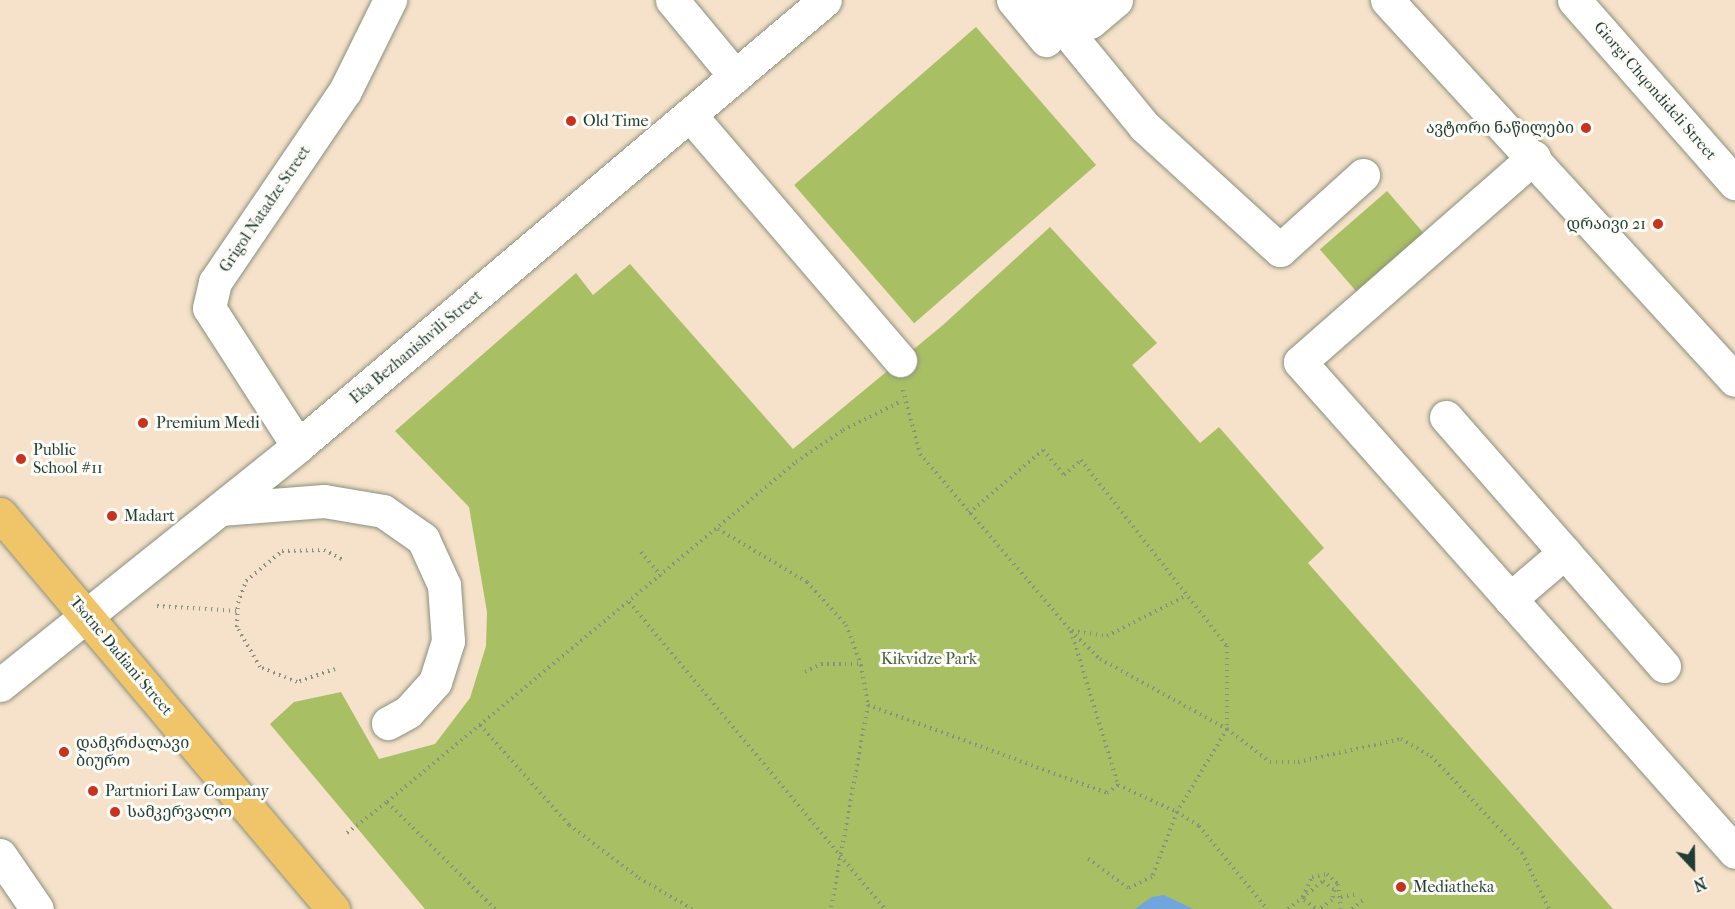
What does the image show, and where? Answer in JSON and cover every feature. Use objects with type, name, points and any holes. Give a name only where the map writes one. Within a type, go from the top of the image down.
[{"type":"main road","name":"Tsotne Dadiani Street","points":[[0,514],[333,909]]},
{"type":"street","name":"Grigol Natadze Street","points":[[298,446],[209,308],[215,282],[345,91],[390,0]]},
{"type":"street","points":[[672,0],[735,76]]},
{"type":"street","name":"Eka Bezhanishvili Street","points":[[0,685],[88,617],[298,446],[825,0]]},
{"type":"street","points":[[1013,0],[1083,85]]},
{"type":"street","points":[[1041,0],[1144,126],[1280,250],[1363,175]]},
{"type":"street","points":[[1072,0],[1090,22],[1116,0]]},
{"type":"street","points":[[1387,0],[1534,157],[1735,380]]},
{"type":"street","name":"Giorgi Chqondideli Street","points":[[1574,0],[1735,183]]},
{"type":"street","points":[[690,115],[900,360]]},
{"type":"street","points":[[1534,157],[1300,362],[1735,852]]},
{"type":"street","points":[[1446,417],[1664,666]]},
{"type":"street","points":[[220,509],[324,501],[383,511],[423,539],[444,585],[448,641],[435,682],[408,712],[388,723]]},
{"type":"street","points":[[1510,599],[1565,552]]},
{"type":"street","points":[[0,855],[34,908]]},
{"type":"path","points":[[347,833],[821,444],[902,401],[920,454],[969,513],[1071,631],[1137,683],[1227,729],[1270,762],[1298,762],[1401,739],[1431,756],[1522,853],[1549,909]]},
{"type":"path","points":[[969,513],[1042,450],[1064,475],[1081,460],[1227,646],[1227,729],[1177,812],[1152,876],[1128,888],[1086,857]]},
{"type":"path","points":[[718,529],[807,582],[846,625],[861,664],[868,705],[831,909]]},
{"type":"path","points":[[335,669],[320,678],[280,680],[245,649],[238,611],[246,581],[282,551],[324,550],[344,560]]},
{"type":"path","points":[[641,552],[661,576]]},
{"type":"path","points":[[1071,631],[1107,636],[1187,595]]},
{"type":"path","points":[[629,602],[885,909]]},
{"type":"path","points":[[157,606],[238,611]]},
{"type":"path","points":[[1071,631],[1118,785],[1177,812],[1199,826],[1267,909]]},
{"type":"path","points":[[805,672],[821,664],[861,664]]},
{"type":"path","points":[[868,705],[1107,793],[1118,785]]},
{"type":"path","points":[[480,725],[569,825],[639,878],[692,909]]},
{"type":"path","points":[[387,802],[495,909]]},
{"type":"path","points":[[1288,909],[1309,895],[1314,883],[1330,883],[1332,900],[1318,909],[1303,898],[1306,883],[1321,873],[1335,878],[1341,897],[1341,909]]},
{"type":"path","points":[[1341,897],[1358,894]]},
{"type":"path","points":[[1352,909],[1363,900]]},
{"type":"green space","points":[[976,27],[1096,165],[914,323],[794,185]]},
{"type":"green space","points":[[1387,191],[1424,234],[1357,292],[1320,249]]},
{"type":"green space","name":"Kikvidze Park","points":[[1050,227],[1157,343],[1132,365],[1200,443],[1219,427],[1324,548],[1308,563],[1613,909],[425,909],[270,724],[294,702],[341,692],[379,759],[435,744],[470,698],[486,646],[487,612],[469,507],[395,431],[576,273],[593,295],[630,264],[793,449],[943,325]]},
{"type":"water","points":[[1164,895],[1193,909],[1135,909],[1152,897]]},
{"type":"place","name":"Old Time","points":[[571,121]]},
{"type":"place","name":"ავტორი ნაწილები","points":[[1586,128]]},
{"type":"place","name":"დრაივი 21","points":[[1658,224]]},
{"type":"place","name":"Premium Medi","points":[[143,423]]},
{"type":"place","name":"Public School #11","points":[[21,459]]},
{"type":"place","name":"Madart","points":[[112,516]]},
{"type":"place","name":"დამკრძალავი ბიურო","points":[[64,752]]},
{"type":"place","name":"Partniori Law Company","points":[[93,791]]},
{"type":"place","name":"სამკერვალო","points":[[115,812]]},
{"type":"place","name":"Mediatheka","points":[[1401,887]]}]
